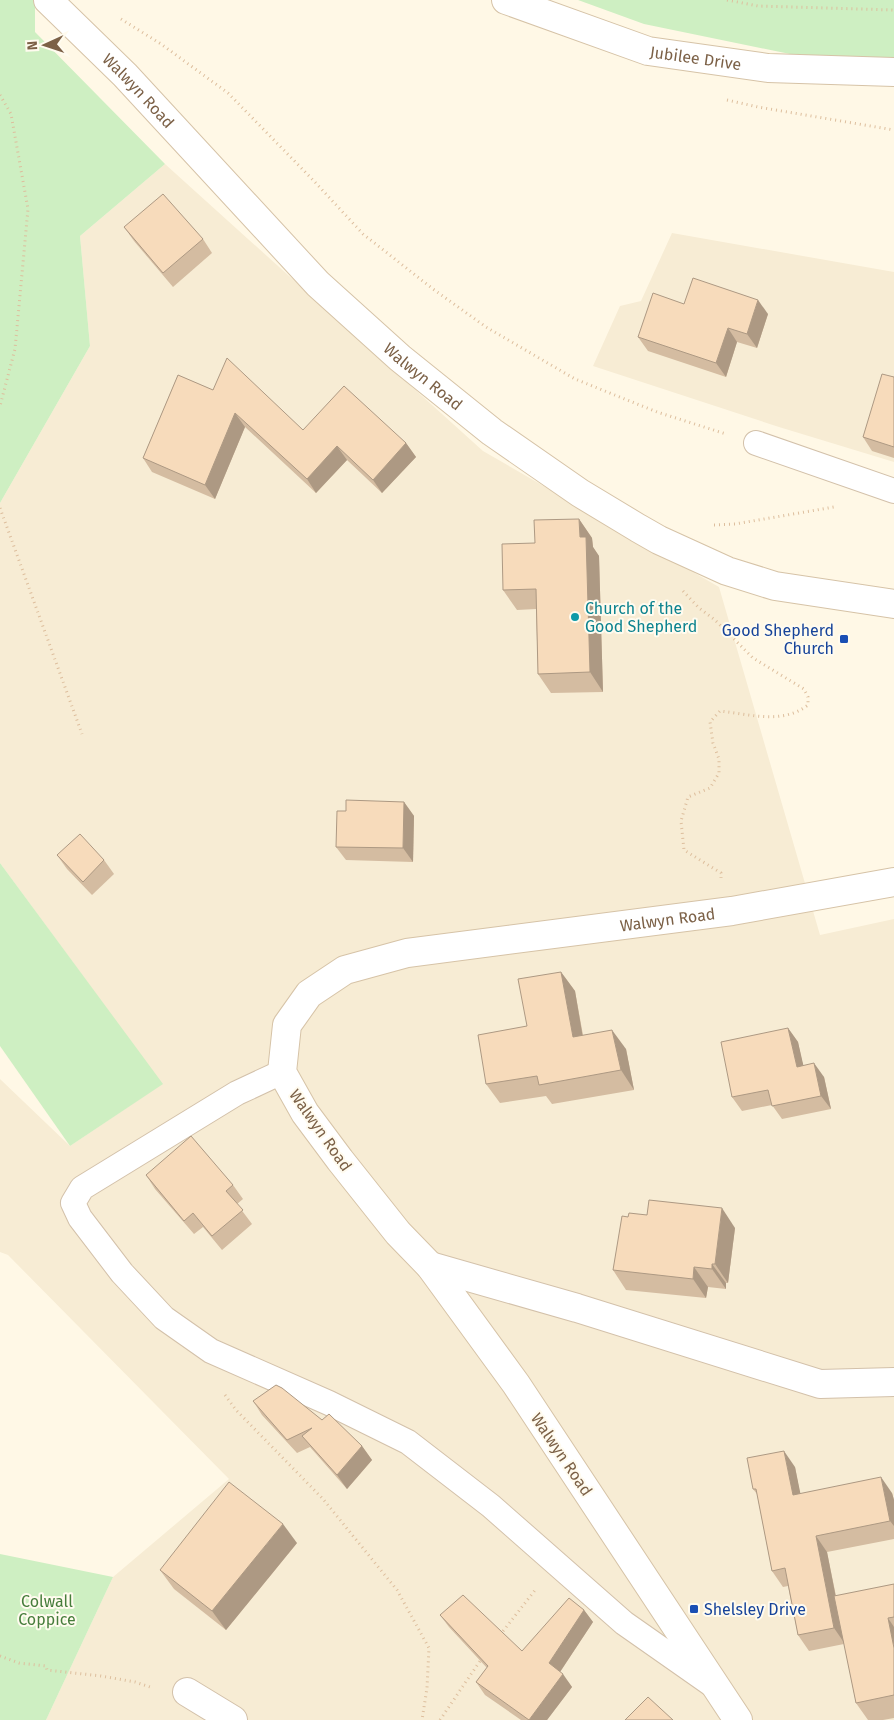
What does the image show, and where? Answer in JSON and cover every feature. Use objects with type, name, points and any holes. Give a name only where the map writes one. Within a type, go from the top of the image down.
[{"type":"main road","name":"Walwyn Road","points":[[48,0],[125,76],[318,284],[400,358],[492,432],[572,488],[659,540],[727,571],[775,586],[894,604]]},
{"type":"main road","name":"Jubilee Drive","points":[[506,0],[648,51],[768,68],[894,72]]},
{"type":"main road","name":"Walwyn Road","points":[[738,1720],[516,1384],[430,1266],[398,1233],[305,1113],[282,1072],[287,1025],[309,994],[344,970],[406,953],[711,914],[894,882]]},
{"type":"main road","points":[[430,1266],[577,1308],[820,1384],[894,1382]]},
{"type":"main road","points":[[187,1692],[233,1720]]},
{"type":"lane","points":[[756,443],[894,491]]},
{"type":"lane","points":[[282,1072],[237,1094],[82,1188],[73,1203],[80,1218],[122,1273],[164,1318],[211,1351],[329,1403],[408,1442],[491,1506],[624,1623],[717,1688]]},
{"type":"path","points":[[727,0],[758,6],[894,10]]},
{"type":"path","points":[[115,15],[161,44],[228,93],[363,234],[432,289],[486,327],[575,379],[657,412],[756,443]]},
{"type":"path","points":[[0,95],[11,114],[28,209],[15,349],[0,406]]},
{"type":"path","points":[[706,525],[735,524],[839,506]]},
{"type":"path","points":[[0,508],[82,734]]},
{"type":"path","points":[[679,549],[678,575],[684,593],[715,620],[753,658],[796,683],[804,689],[808,697],[808,705],[790,715],[771,718],[720,711],[710,722],[712,742],[719,759],[719,773],[710,788],[688,797],[681,821],[684,850],[721,873],[722,891],[710,905],[711,914]]},
{"type":"path","points":[[220,1388],[236,1410],[323,1499],[397,1590],[429,1648],[428,1688],[422,1720]]},
{"type":"path","points":[[496,1639],[556,1563]]},
{"type":"path","points":[[440,1720],[484,1655]]},
{"type":"path","points":[[0,1656],[19,1663],[46,1666],[47,1670],[135,1682],[163,1693],[187,1692]]},
{"type":"shaded area","points":[[165,164],[483,451],[719,587],[820,935],[894,919],[894,1720],[46,1720],[113,1577],[229,1479],[8,1255],[0,1252],[0,1079],[70,1146],[162,1084],[0,863],[0,503],[90,346],[80,236]]},
{"type":"shaded area","points":[[672,233],[894,272],[894,462],[779,427],[593,366],[620,306],[641,301]]},
{"type":"green space","points":[[0,0],[35,0],[35,32],[165,164],[80,236],[90,346],[0,503]]},
{"type":"green space","points":[[578,0],[894,0],[894,70],[873,71],[644,24]]},
{"type":"green space","points":[[0,863],[163,1084],[70,1146],[0,1046]]},
{"type":"green space","name":"Colwall Coppice","points":[[0,1554],[113,1577],[46,1720],[0,1720]]},
{"type":"building","points":[[163,194],[203,239],[163,273],[124,227]]},
{"type":"building","points":[[693,278],[758,300],[747,334],[728,328],[716,363],[638,337],[653,293],[684,304]]},
{"type":"building","points":[[227,358],[303,430],[344,386],[406,443],[373,480],[337,446],[307,479],[235,413],[205,485],[143,458],[178,375],[213,390]]},
{"type":"building","points":[[882,374],[894,377],[894,447],[863,437]]},
{"type":"building","name":"Church of the Good Shepherd","points":[[579,519],[580,537],[586,537],[590,672],[538,674],[536,589],[503,590],[502,544],[535,543],[534,520]]},
{"type":"building","points":[[346,800],[404,802],[403,848],[336,847],[337,811],[346,811]]},
{"type":"building","points":[[80,834],[104,860],[83,882],[57,855]]},
{"type":"building","points":[[561,972],[573,1037],[612,1030],[621,1070],[539,1085],[537,1076],[486,1084],[478,1035],[527,1026],[518,979]]},
{"type":"building","points":[[788,1028],[797,1067],[814,1063],[821,1096],[772,1106],[768,1090],[732,1097],[721,1042]]},
{"type":"building","points":[[191,1136],[233,1185],[226,1191],[243,1210],[212,1236],[193,1213],[184,1221],[146,1175]]},
{"type":"building","points":[[649,1200],[722,1208],[715,1264],[712,1264],[712,1269],[694,1267],[693,1279],[613,1270],[622,1216],[628,1217],[629,1213],[647,1215]]},
{"type":"building","points":[[276,1385],[322,1420],[329,1414],[362,1446],[337,1475],[302,1436],[312,1428],[287,1440],[253,1401]]},
{"type":"building","points":[[784,1451],[793,1495],[881,1477],[890,1521],[816,1536],[834,1628],[798,1635],[785,1568],[772,1571],[756,1489],[753,1489],[747,1458]]},
{"type":"building","points":[[229,1482],[283,1524],[212,1611],[160,1570]]},
{"type":"building","points":[[894,1584],[894,1617],[888,1618],[894,1648],[894,1695],[856,1703],[834,1596]]},
{"type":"building","points":[[463,1595],[522,1651],[569,1598],[584,1610],[549,1663],[563,1674],[529,1720],[476,1682],[488,1666],[440,1615]]},
{"type":"building","points":[[648,1697],[673,1720],[625,1720]]},
{"type":"place","name":"Church of the Good Shepherd","points":[[575,617]]},
{"type":"place","name":"Good Shepherd Church","points":[[844,639]]},
{"type":"place","name":"Shelsley Drive","points":[[694,1609]]}]
